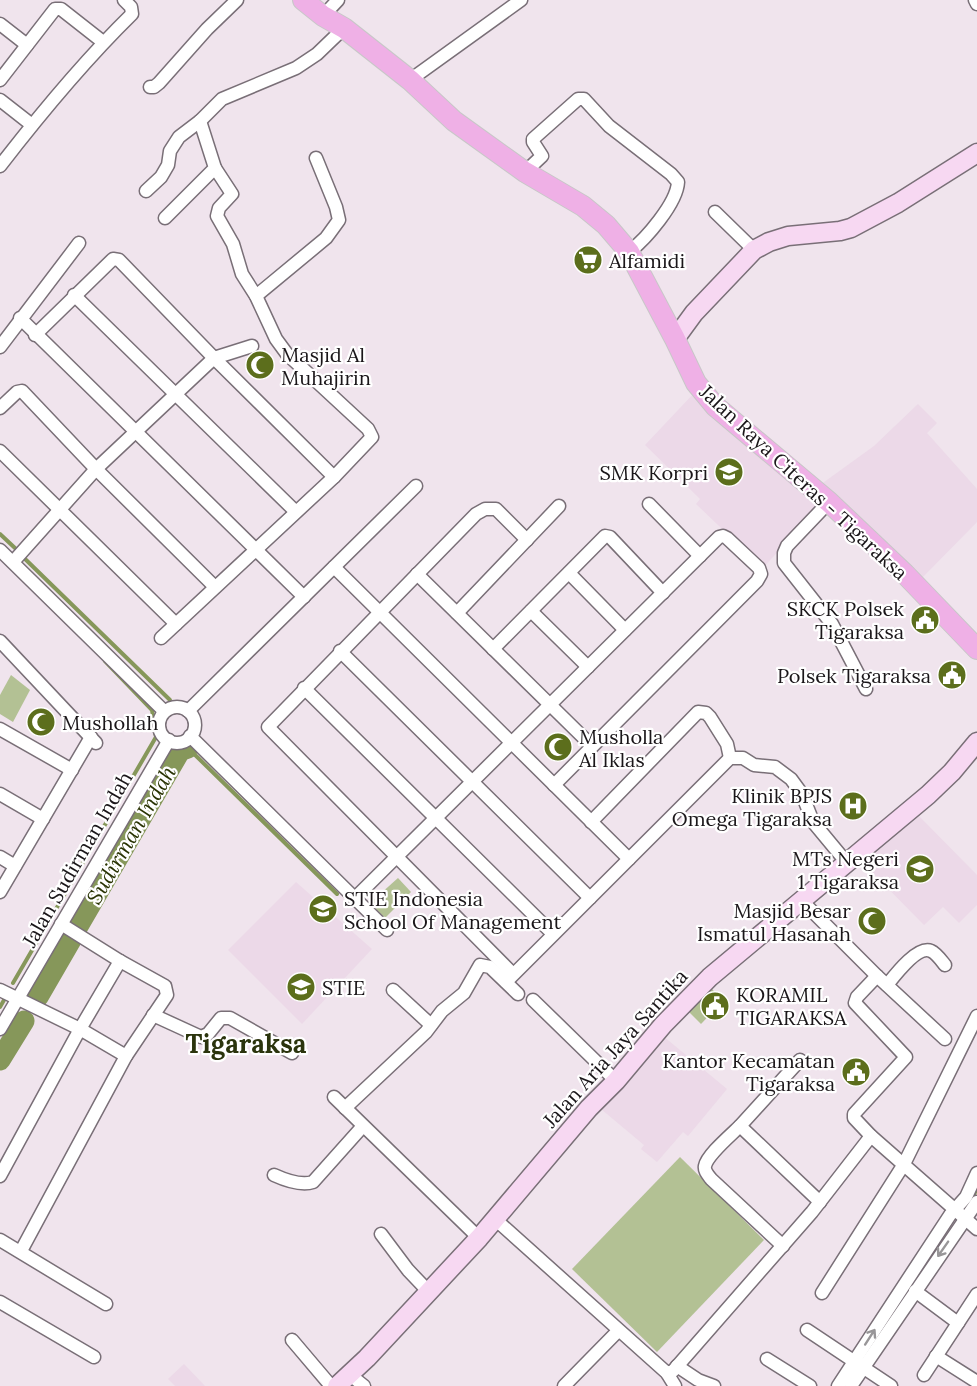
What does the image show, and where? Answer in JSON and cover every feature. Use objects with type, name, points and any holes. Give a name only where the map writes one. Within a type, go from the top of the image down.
[{"type":"main road","name":"Jalan Raya Citeras - Tigaraksa","points":[[303,0],[323,16],[344,28],[410,80],[454,121],[525,172],[583,206],[606,225],[629,252],[696,383],[715,406],[829,502],[905,574],[977,649]]},
{"type":"street","points":[[0,166],[103,42],[132,14],[131,7],[124,0]]},
{"type":"street","points":[[150,87],[154,87],[237,0]]},
{"type":"street","points":[[323,16],[338,0]]},
{"type":"street","points":[[410,80],[521,0]]},
{"type":"street","points":[[975,0],[977,4]]},
{"type":"street","points":[[0,80],[55,9],[62,9],[103,42]]},
{"type":"street","points":[[0,24],[27,45]]},
{"type":"street","points":[[146,191],[161,177],[168,165],[170,151],[179,137],[200,121],[222,99],[279,76],[317,54],[344,28]]},
{"type":"street","points":[[525,172],[543,156],[533,139],[578,99],[584,99],[609,126],[671,174],[678,182],[676,191],[651,231],[629,252]]},
{"type":"street","points":[[0,100],[32,125]]},
{"type":"street","points":[[161,638],[334,477],[372,437],[281,347],[256,296],[242,274],[233,244],[218,216],[219,207],[232,194],[215,168],[200,121]]},
{"type":"street","points":[[675,339],[694,313],[754,250],[788,236],[851,228],[976,156]]},
{"type":"street","points":[[256,296],[326,238],[339,220],[316,158]]},
{"type":"street","points":[[165,218],[215,168]]},
{"type":"street","points":[[715,212],[754,250]]},
{"type":"street","points":[[0,347],[79,243]]},
{"type":"street","points":[[35,335],[112,259],[119,260],[334,477]]},
{"type":"street","points":[[74,295],[296,511]]},
{"type":"street","points":[[20,318],[304,597]]},
{"type":"street","points":[[13,562],[58,509],[96,470],[214,358],[252,346]]},
{"type":"street","points":[[0,408],[17,392],[22,391],[96,470],[215,587]]},
{"type":"street","points":[[0,451],[176,624]]},
{"type":"street","points":[[188,711],[416,486]]},
{"type":"street","points":[[829,502],[787,546],[784,563],[832,624],[866,689]]},
{"type":"street","points":[[649,504],[700,556]]},
{"type":"street","points":[[456,612],[559,506]]},
{"type":"street","points":[[510,978],[511,972],[267,727],[476,514],[485,509],[496,509],[527,540]]},
{"type":"street","points":[[494,649],[602,538],[608,536],[663,593]]},
{"type":"street","points":[[354,899],[719,537],[723,536],[759,568],[760,574],[757,581],[554,785]]},
{"type":"street","points":[[0,550],[164,711]]},
{"type":"street","points":[[334,567],[629,859]]},
{"type":"street","points":[[569,573],[625,630]]},
{"type":"street","points":[[417,574],[592,746]]},
{"type":"street","points":[[531,611],[588,668]]},
{"type":"street","points":[[0,660],[3,644]]},
{"type":"street","points":[[0,892],[72,770],[93,740],[3,644]]},
{"type":"street","points":[[340,651],[590,898]]},
{"type":"street","points":[[304,688],[554,934]]},
{"type":"street","points":[[174,707],[184,708],[192,714],[195,724],[185,741],[175,743],[160,730],[159,720],[164,711],[174,707]]},
{"type":"street","points":[[591,822],[698,712],[706,713],[710,717],[727,744],[730,758]]},
{"type":"street","points":[[0,729],[72,770]]},
{"type":"street","points":[[190,736],[387,930]]},
{"type":"street","name":"Jalan Sudirman Indah","points":[[0,1029],[169,740]]},
{"type":"street","name":"Jalan Aria Jaya Santika","points":[[343,1380],[367,1358],[479,1238],[589,1108],[702,985],[928,795],[952,772],[977,742]]},
{"type":"street","points":[[510,978],[730,758],[743,758],[754,765],[775,767],[791,779],[802,794],[813,822],[846,863]]},
{"type":"street","points":[[0,794],[43,819]]},
{"type":"street","points":[[0,857],[15,866]]},
{"type":"street","points":[[801,900],[945,1040]]},
{"type":"street","points":[[21,1251],[126,1056],[167,995],[165,986],[61,924]]},
{"type":"street","points":[[945,965],[933,951],[918,952],[857,997],[855,1003],[906,1057],[854,1114],[856,1121],[871,1136],[977,1229]]},
{"type":"street","points":[[0,1176],[120,961]]},
{"type":"street","points":[[345,1108],[426,1032],[442,1011],[464,993],[480,965],[490,966],[510,978],[518,994]]},
{"type":"street","points":[[0,990],[80,1029],[126,1056]]},
{"type":"street","points":[[393,990],[431,1025]]},
{"type":"street","points":[[533,1000],[616,1081]]},
{"type":"street","points":[[153,1015],[201,1037],[208,1034],[221,1018],[230,1018],[292,1053]]},
{"type":"street","points":[[822,1293],[904,1164],[977,1016]]},
{"type":"street","points":[[783,1246],[711,1179],[705,1172],[705,1166],[709,1158],[800,1060]]},
{"type":"street","points":[[333,1097],[479,1238]]},
{"type":"street","points":[[274,1175],[286,1180],[309,1184],[313,1182],[363,1126]]},
{"type":"street","points":[[740,1126],[820,1202]]},
{"type":"street","points":[[672,1369],[783,1246],[871,1136]]},
{"type":"street","points":[[851,1386],[860,1364],[954,1209],[966,1197],[977,1173]]},
{"type":"street","points":[[838,1386],[860,1364],[915,1291],[977,1202]]},
{"type":"street","points":[[495,1219],[618,1331],[672,1369],[714,1386]]},
{"type":"street","points":[[381,1234],[408,1270],[428,1291]]},
{"type":"street","points":[[0,1240],[106,1304]]},
{"type":"street","points":[[915,1291],[958,1323]]},
{"type":"street","points":[[924,1375],[976,1296]]},
{"type":"street","points":[[0,1302],[94,1357]]},
{"type":"street","points":[[807,1330],[891,1386]]},
{"type":"street","points":[[564,1386],[618,1331]]},
{"type":"street","points":[[292,1340],[331,1386]]},
{"type":"street","points":[[936,1356],[977,1382]]},
{"type":"street","points":[[767,1359],[810,1386]]},
{"type":"street","points":[[672,1369],[675,1386]]},
{"type":"street","points":[[343,1380],[364,1386]]},
{"type":"shaded area","name":"SMK Korpri","points":[[695,392],[821,504],[763,568],[696,504],[700,499],[645,445]]},
{"type":"shaded area","points":[[918,404],[937,423],[927,433],[977,489],[977,522],[920,580],[820,485],[874,446]]},
{"type":"shaded area","name":"MTs Negeri 1 Tigaraksa","points":[[914,811],[977,875],[977,905],[959,923],[943,907],[924,925],[862,862]]},
{"type":"shaded area","name":"STIE","points":[[296,882],[372,949],[302,1024],[228,950]]},
{"type":"shaded area","points":[[663,1036],[727,1089],[688,1136],[683,1132],[657,1162],[641,1149],[644,1145],[601,1109]]},
{"type":"shaded area","points":[[184,1364],[205,1386],[175,1386],[168,1379]]},
{"type":"green space","points":[[11,675],[30,690],[13,722],[0,714],[0,695]]},
{"type":"green space","points":[[398,878],[411,892],[385,918],[370,903]]},
{"type":"green space","points":[[711,988],[723,1001],[701,1024],[688,1011]]},
{"type":"green space","points":[[680,1157],[764,1240],[657,1352],[572,1269]]},
{"type":"waterway","points":[[0,534],[16,549]]},
{"type":"waterway","points":[[22,556],[170,700]]},
{"type":"waterway","points":[[13,983],[156,737],[152,710],[105,661]]},
{"type":"waterway","points":[[188,748],[337,894]]},
{"type":"waterway","name":"Sudirman Indah","points":[[77,928],[180,751],[188,748]]},
{"type":"waterway","name":"Sudirman Indah","points":[[38,997],[71,940]]},
{"type":"waterway","points":[[0,1007],[4,1000]]},
{"type":"waterway","name":"Sudirman Indah","points":[[0,1060],[24,1021]]},
{"type":"waterway","points":[[964,1208],[971,1202],[976,1190]]},
{"type":"waterway","points":[[878,1336],[890,1317]]},
{"type":"place","name":"Alfamidi","points":[[588,260]]},
{"type":"place","name":"Masjid Al Muhajirin","points":[[260,365]]},
{"type":"place","name":"SMK Korpri","points":[[729,472]]},
{"type":"place","name":"SKCK Polsek Tigaraksa","points":[[925,620]]},
{"type":"place","name":"Polsek Tigaraksa","points":[[952,675]]},
{"type":"place","name":"Mushollah","points":[[41,722]]},
{"type":"place","name":"Musholla Al Iklas","points":[[558,747]]},
{"type":"place","name":"Klinik BPJS Omega Tigaraksa","points":[[853,806]]},
{"type":"place","name":"MTs Negeri 1 Tigaraksa","points":[[920,869]]},
{"type":"place","name":"STIE Indonesia School Of Management","points":[[323,909]]},
{"type":"place","name":"Masjid Besar Ismatul Hasanah","points":[[872,921]]},
{"type":"place","name":"STIE","points":[[301,987]]},
{"type":"place","name":"KORAMIL TIGARAKSA","points":[[715,1006]]},
{"type":"place","name":"Kantor Kecamatan Tigaraksa","points":[[856,1072]]},
{"type":"district","name":"Tigaraksa","points":[[246,1043]]}]
